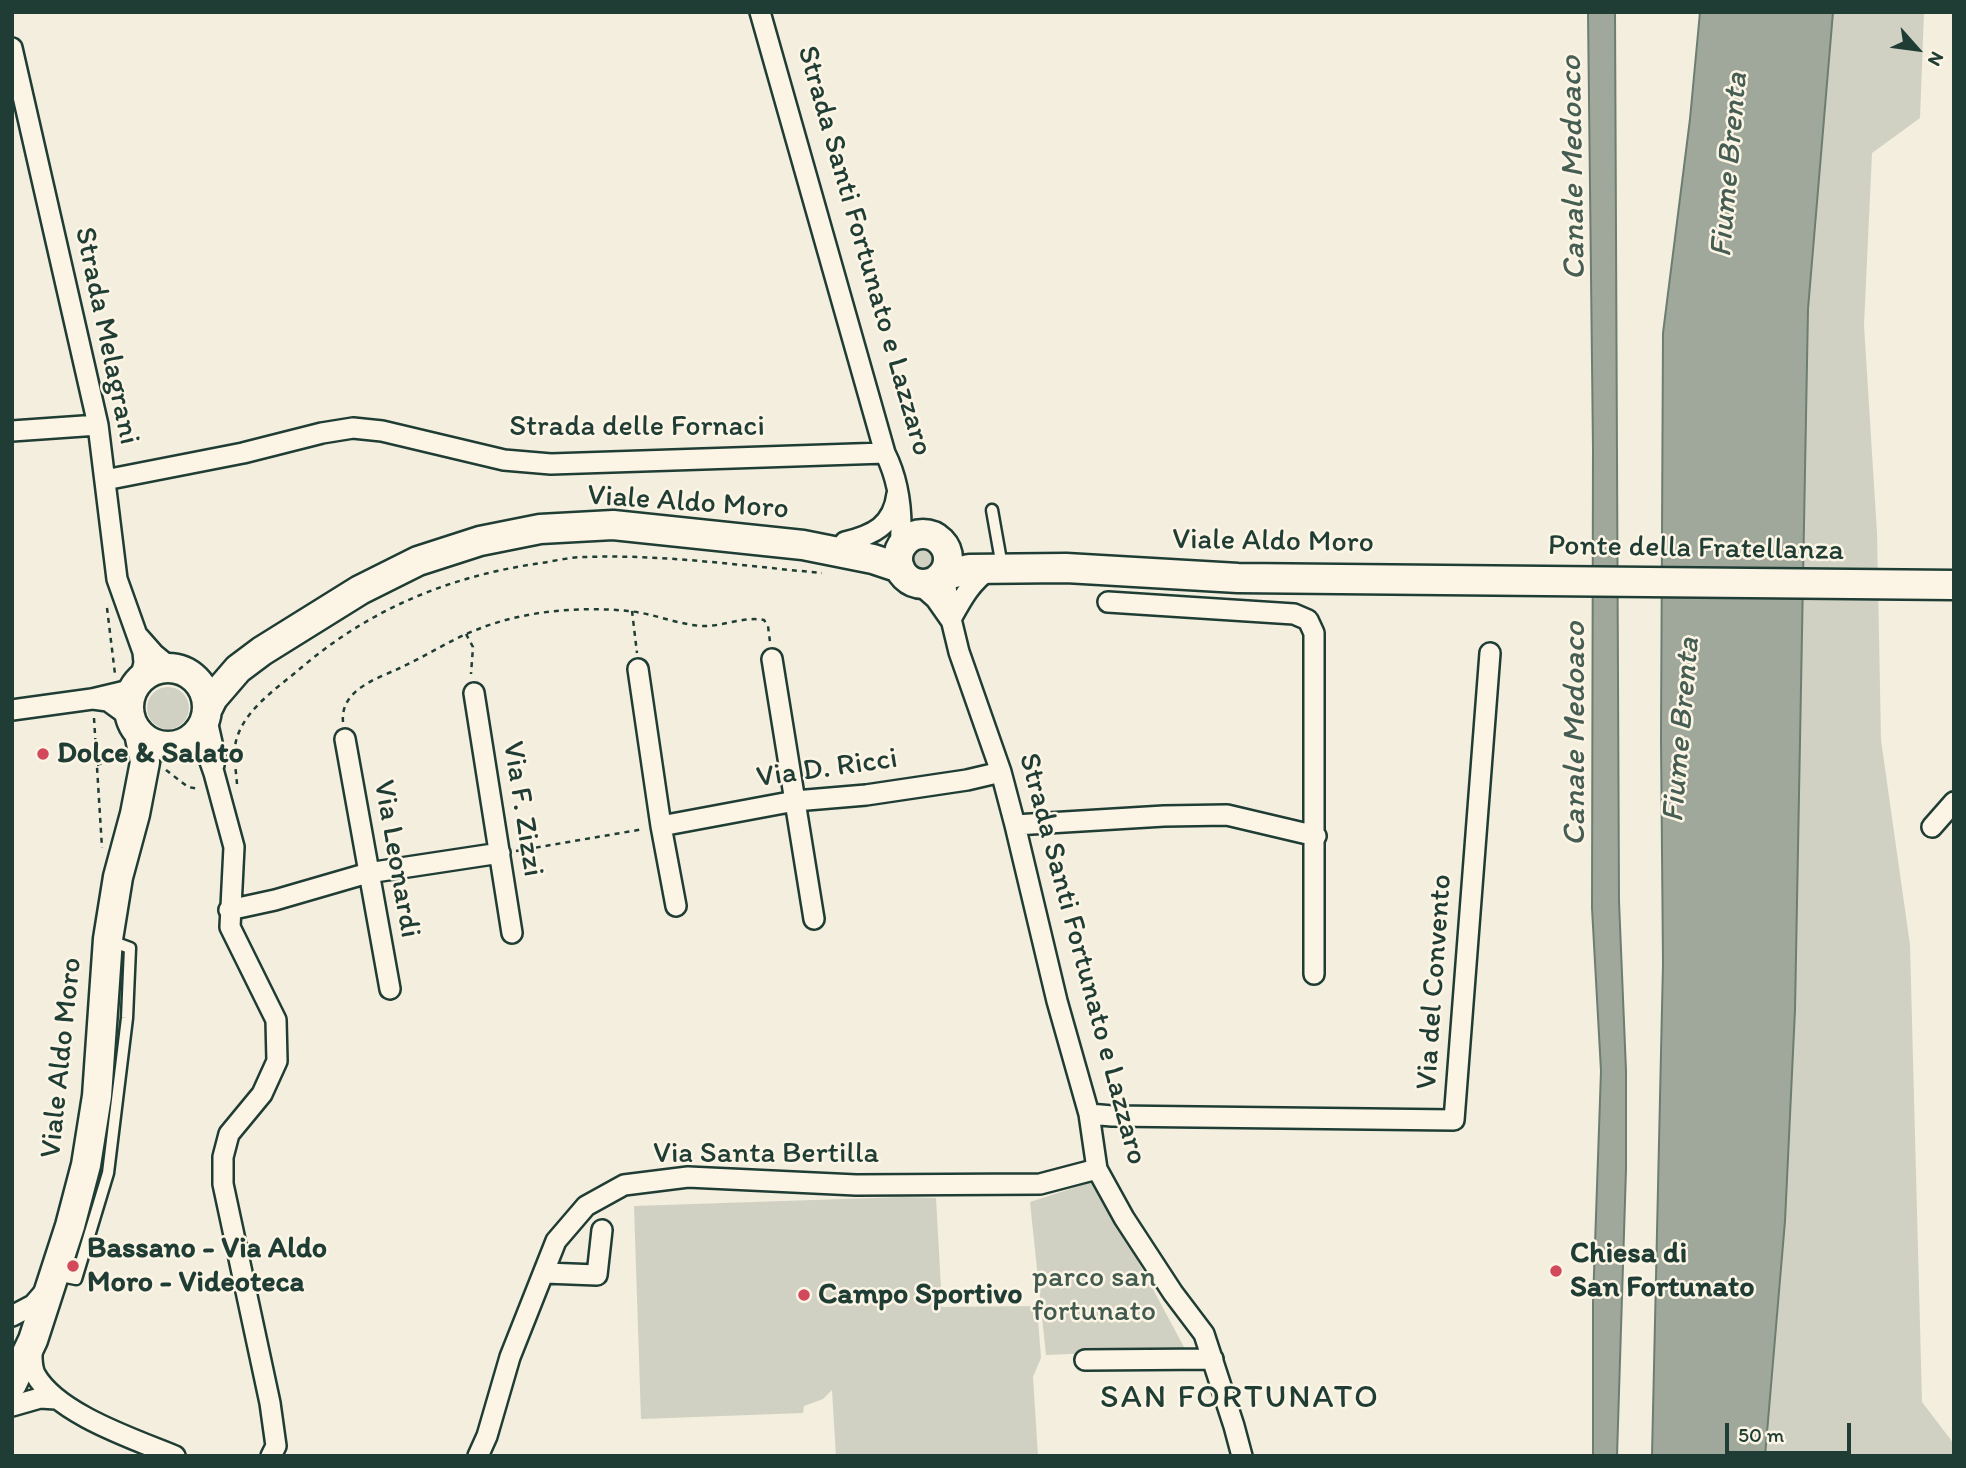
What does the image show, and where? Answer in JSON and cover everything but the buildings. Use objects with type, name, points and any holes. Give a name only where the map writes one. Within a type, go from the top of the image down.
[{"type":"main road","name":"Viale Aldo Moro","points":[[135,814],[179,744],[194,736],[214,698],[238,669],[360,590],[418,561],[480,541],[540,529],[612,525],[803,545],[873,559],[913,561],[969,569],[995,562]]},
{"type":"main road","name":"Viale Aldo Moro","points":[[803,545],[845,542],[874,545],[913,561]]},
{"type":"main road","name":"Viale Aldo Moro","points":[[944,547],[995,562],[1066,568],[1238,578],[1479,580]]},
{"type":"main road","name":"Strada Santi Fortunato e Lazzaro","points":[[913,561],[947,563],[944,547]]},
{"type":"main road","name":"Ponte della Fratellanza","points":[[1479,580],[1954,585]]},
{"type":"main road","name":"Viale Aldo Moro","points":[[12,1384],[33,1340],[71,1226],[86,1165],[97,1096],[108,939],[118,877],[135,814],[145,762],[134,725],[130,697],[137,684],[154,670],[228,665],[262,651]]},
{"type":"main road","points":[[177,669],[191,675],[204,690],[207,713]]},
{"type":"main road","points":[[134,725],[148,741],[160,745],[179,744]]},
{"type":"street","name":"Strada Santi Fortunato e Lazzaro","points":[[760,12],[885,453],[895,472],[913,561],[946,587],[959,652],[1001,772],[1057,1001],[1089,1114],[1097,1169],[1124,1218],[1204,1334],[1242,1456]]},
{"type":"street","name":"Strada Melagrani","points":[[12,48],[98,425],[117,579],[144,663],[137,684]]},
{"type":"street","points":[[12,430],[98,425]]},
{"type":"street","name":"Strada delle Fornaci","points":[[105,480],[353,428],[382,430],[504,460],[551,464],[885,453]]},
{"type":"street","name":"Viale Aldo Moro","points":[[845,542],[871,536],[884,524],[896,504],[898,489]]},
{"type":"street","points":[[951,619],[967,590],[995,562]]},
{"type":"street","points":[[1108,602],[1294,614],[1308,620],[1314,633],[1314,974]]},
{"type":"street","name":"Strada Melagrani","points":[[137,635],[154,654],[177,669]]},
{"type":"street","name":"Via del Convento","points":[[1089,1114],[1454,1120],[1490,653]]},
{"type":"street","points":[[772,659],[814,919]]},
{"type":"street","points":[[638,669],[661,826],[676,906]]},
{"type":"street","points":[[12,710],[92,699],[137,684]]},
{"type":"street","name":"Via F. Zizzi","points":[[474,693],[512,933]]},
{"type":"street","points":[[92,699],[108,701],[134,725]]},
{"type":"street","points":[[207,713],[215,755],[216,780]]},
{"type":"street","name":"Via Leonardi","points":[[345,739],[390,989]]},
{"type":"street","points":[[179,744],[196,746],[207,753],[234,847],[230,928],[276,1020],[277,1060],[261,1094],[229,1134],[223,1157],[223,1184],[270,1403],[276,1446],[271,1456]]},
{"type":"street","name":"Via D. Ricci","points":[[661,826],[795,801],[891,791],[1001,772]]},
{"type":"street","points":[[1932,827],[1954,802]]},
{"type":"street","points":[[1015,825],[1227,815],[1316,836]]},
{"type":"street","points":[[229,910],[275,900],[368,873],[500,853]]},
{"type":"street","name":"Via Santa Bertilla","points":[[478,1456],[487,1436],[510,1357],[556,1241],[586,1206],[624,1185],[688,1177],[856,1185],[1040,1184],[1097,1169]]},
{"type":"street","points":[[545,1273],[597,1275],[602,1230]]},
{"type":"street","points":[[12,1316],[33,1305],[53,1279]]},
{"type":"street","points":[[33,1340],[32,1364],[35,1373],[56,1399],[106,1427],[175,1456]]},
{"type":"street","points":[[1085,1360],[1213,1360]]},
{"type":"street","points":[[12,1406],[40,1398],[56,1399]]},
{"type":"lane","points":[[992,510],[995,562]]},
{"type":"path","points":[[216,780],[237,783],[234,755],[236,740],[243,724],[265,699],[323,649],[358,626],[433,588],[472,576],[582,557],[653,559],[830,574]]},
{"type":"path","points":[[345,739],[342,712],[350,697],[373,678],[501,620],[536,614],[605,609],[632,611],[701,626],[752,618],[764,620],[768,626],[772,659]]},
{"type":"path","points":[[632,611],[638,669]]},
{"type":"path","points":[[466,634],[473,647],[471,669],[474,693]]},
{"type":"path","points":[[500,853],[661,826]]},
{"type":"green space","points":[[1833,12],[1924,12],[1920,118],[1872,153],[1864,325],[1877,533],[1881,740],[1910,945],[1922,1402],[1954,1444],[1954,1456],[1765,1456],[1785,1221],[1795,1010],[1808,309]]},
{"type":"green space","points":[[923,550],[930,553],[933,560],[930,567],[923,570],[916,567],[913,560],[916,553]]},
{"type":"green space","points":[[168,687],[183,693],[189,708],[183,723],[168,729],[153,723],[147,708],[153,693]]},
{"type":"green space","name":"parco san fortunato","points":[[1095,1181],[1185,1349],[1046,1355],[1030,1202]]},
{"type":"green space","points":[[936,1198],[942,1307],[1037,1306],[1041,1358],[1033,1377],[1038,1456],[836,1456],[832,1390],[823,1399],[804,1406],[803,1413],[641,1419],[634,1206]]},
{"type":"water","name":"Canale Medoaco","points":[[1588,12],[1615,12],[1619,901],[1626,1071],[1626,1169],[1617,1456],[1593,1456],[1593,1302],[1601,1071],[1592,908],[1593,449]]},
{"type":"water","name":"Fiume Brenta","points":[[1700,12],[1833,12],[1808,309],[1795,1010],[1785,1221],[1765,1456],[1652,1456],[1663,964],[1663,333],[1690,119]]},
{"type":"place","name":"Dolce & Salato","points":[[43,754]]},
{"type":"place","name":"Bassano - Via Aldo Moro - Videoteca","points":[[73,1266]]},
{"type":"place","name":"Chiesa di San Fortunato","points":[[1556,1271]]},
{"type":"place","name":"Campo Sportivo","points":[[804,1295]]},
{"type":"district","name":"SAN FORTUNATO","points":[[1240,1399]]}]
